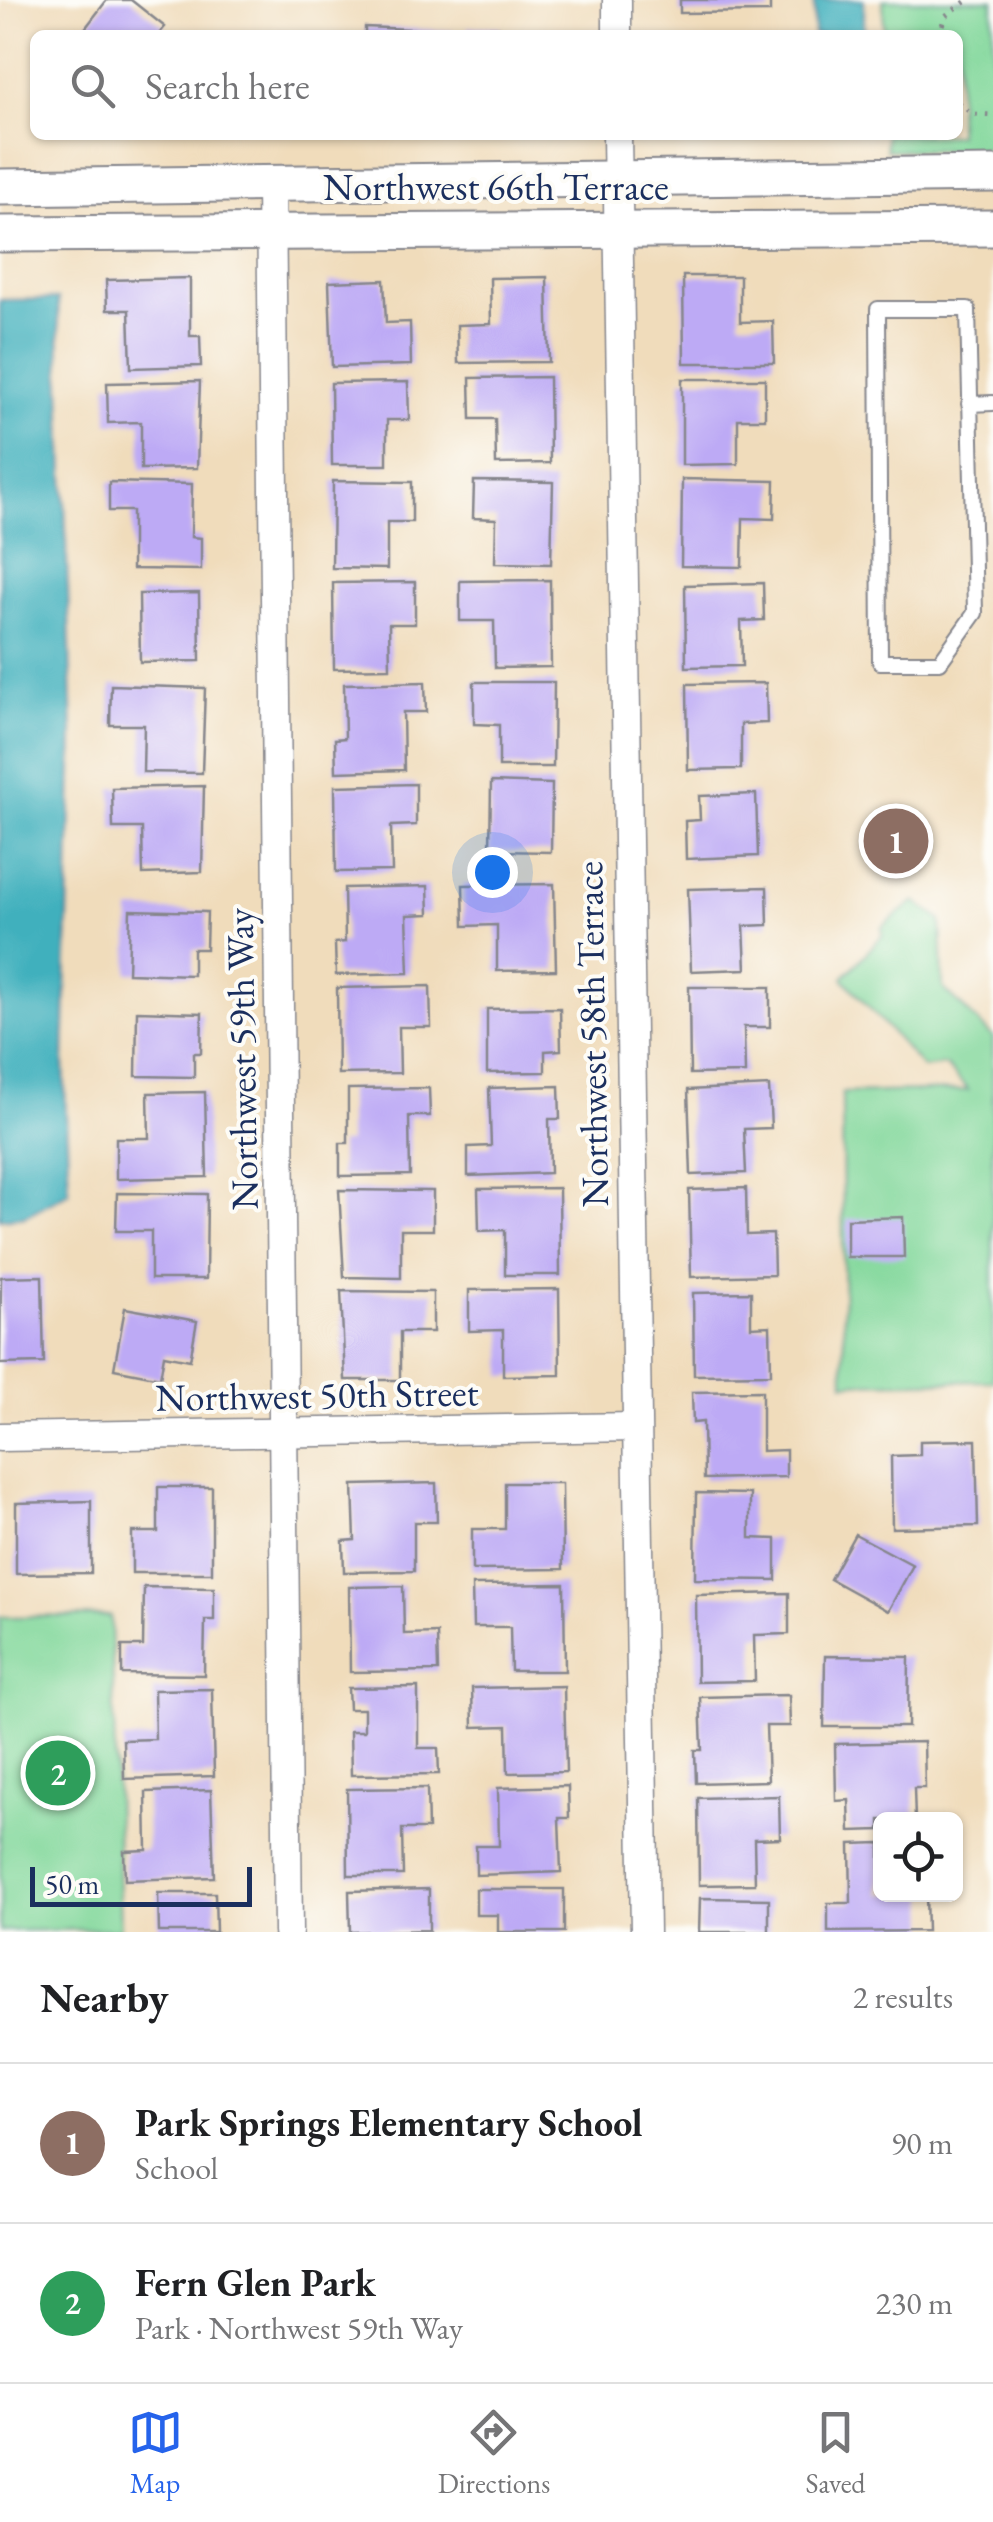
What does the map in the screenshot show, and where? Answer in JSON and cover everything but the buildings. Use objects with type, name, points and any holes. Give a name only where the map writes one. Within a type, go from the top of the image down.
[{"type":"street","points":[[617,0],[617,30]]},
{"type":"street","name":"Northwest 58th Terrace","points":[[617,140],[644,1932]]},
{"type":"street","name":"Northwest 66th Terrace","points":[[0,187],[617,182],[993,174]]},
{"type":"street","name":"Northwest 59th Way","points":[[272,185],[288,1932]]},
{"type":"street","name":"Northwest 66th Terrace","points":[[0,234],[993,228]]},
{"type":"street","name":"Northwest 50th Street","points":[[0,1437],[636,1427]]},
{"type":"lane","points":[[968,309],[969,404],[976,612],[940,662],[880,662],[878,310],[968,309]]},
{"type":"lane","points":[[969,404],[993,403]]},
{"type":"path","points":[[941,30],[945,16],[968,0]]},
{"type":"path","points":[[963,107],[973,114],[993,115]]},
{"type":"green space","points":[[883,0],[993,0],[993,150],[886,150],[885,140],[963,140],[963,30],[884,30]]},
{"type":"green space","points":[[915,901],[941,920],[943,988],[993,1037],[993,1381],[844,1383],[842,1093],[968,1090],[945,1065],[923,1068],[843,978],[882,936],[882,927]]},
{"type":"green space","points":[[111,1616],[120,1929],[0,1931],[0,1617]]},
{"type":"water","points":[[814,0],[864,0],[864,30],[814,30]]},
{"type":"water","points":[[58,299],[73,733],[64,1062],[69,1192],[25,1216],[0,1219],[0,300]]},
{"type":"place","name":"Park Springs Elementary School","points":[[896,841]]},
{"type":"place","name":"Fern Glen Park","points":[[58,1773]]}]
